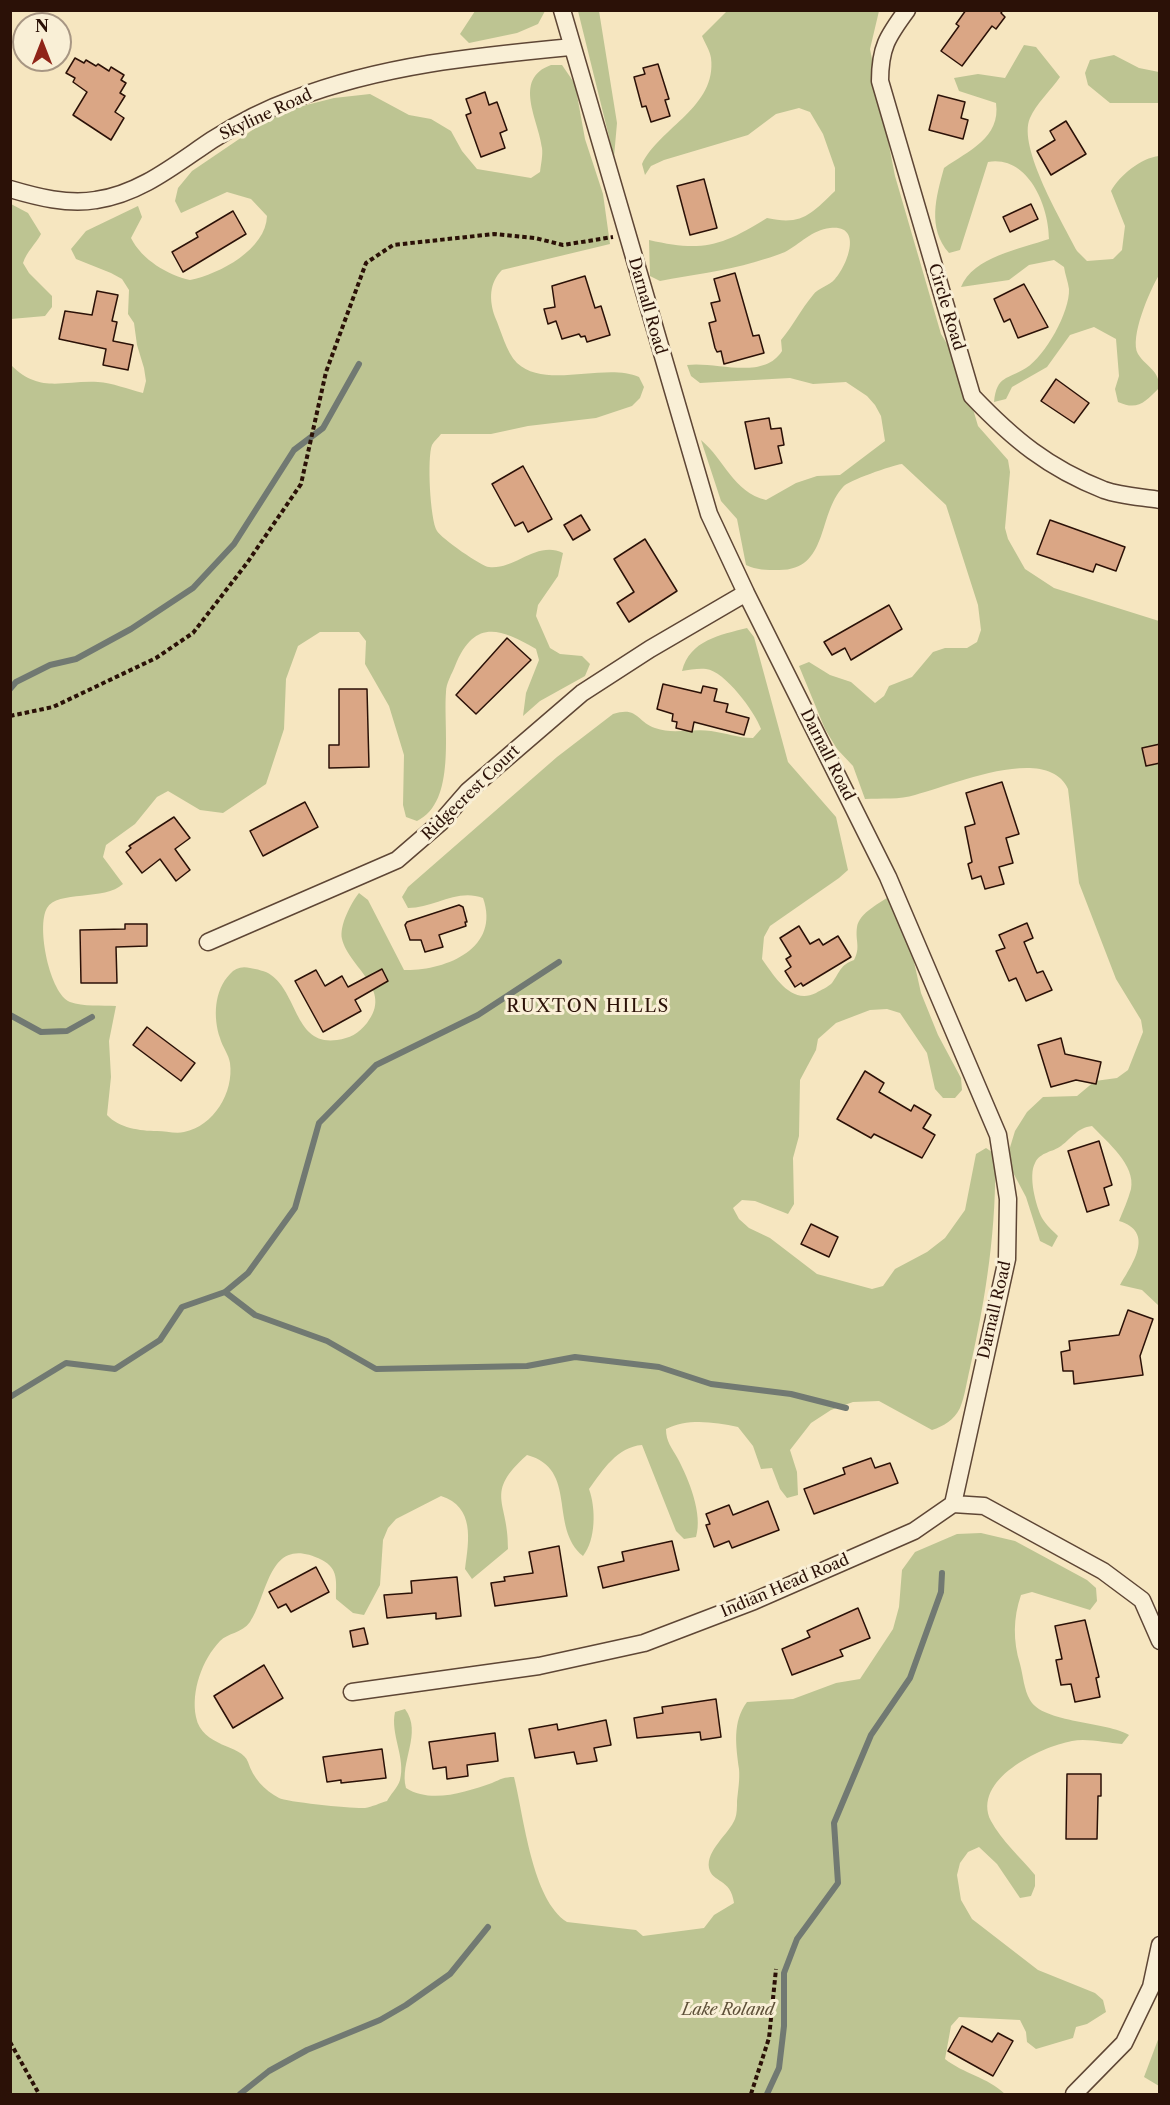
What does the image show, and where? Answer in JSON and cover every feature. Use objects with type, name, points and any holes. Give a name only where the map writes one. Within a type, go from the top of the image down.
[{"type":"street","name":"Darnall Road","points":[[562,10],[709,514],[888,877],[998,1135],[1008,1199],[1007,1259],[953,1504]]},
{"type":"street","name":"Circle Road","points":[[907,10],[891,31],[880,57],[880,81],[972,396],[1010,435],[1048,463],[1106,491],[1160,500]]},
{"type":"street","name":"Skyline Road","points":[[10,189],[70,201],[95,201],[121,194],[153,179],[246,121],[313,93],[373,74],[471,57],[571,47]]},
{"type":"street","name":"Ridgecrest Court","points":[[208,942],[397,860],[441,822],[468,791],[582,693],[650,649],[746,593]]},
{"type":"street","points":[[953,1504],[984,1506],[1103,1571],[1142,1600],[1160,1641]]},
{"type":"street","name":"Indian Head Road","points":[[352,1692],[538,1666],[644,1644],[754,1600],[914,1531],[953,1504]]},
{"type":"street","points":[[1074,2094],[1124,2043],[1151,1987],[1160,1945]]},
{"type":"path","points":[[10,716],[53,707],[156,658],[193,633],[248,563],[301,484],[326,372],[366,263],[393,245],[494,234],[535,238],[563,244],[598,242],[626,234]]},
{"type":"path","points":[[751,2094],[769,2038],[776,1969]]},
{"type":"path","points":[[10,2042],[39,2094]]},
{"type":"green space","points":[[475,11],[545,11],[538,24],[517,33],[469,43],[460,34]]},
{"type":"green space","points":[[578,11],[599,11],[617,123],[614,157]]},
{"type":"green space","points":[[727,11],[879,11],[870,49],[895,176],[941,334],[960,365],[978,426],[1008,460],[1010,472],[1005,528],[1008,539],[1025,569],[1054,588],[1159,621],[1159,1306],[1142,1290],[1120,1285],[1135,1258],[1139,1240],[1130,1226],[1119,1221],[1130,1193],[1131,1180],[1129,1171],[1119,1154],[1092,1126],[1079,1131],[1061,1146],[1043,1154],[1037,1159],[1033,1169],[1035,1199],[1040,1213],[1045,1223],[1058,1236],[1052,1247],[1040,1241],[1026,1197],[1009,1165],[1008,1154],[1015,1131],[1027,1112],[1043,1097],[1077,1096],[1095,1081],[1117,1078],[1128,1070],[1143,1032],[1141,1020],[1116,979],[1079,883],[1068,789],[1057,776],[1040,769],[1020,768],[974,777],[909,797],[865,799],[853,766],[837,749],[825,729],[799,666],[809,662],[830,675],[851,682],[875,703],[884,696],[889,686],[912,677],[933,652],[945,648],[967,648],[977,642],[981,630],[978,605],[946,505],[902,464],[890,467],[843,487],[829,512],[814,552],[806,561],[794,568],[769,570],[746,565],[737,519],[721,501],[701,440],[737,483],[755,496],[766,500],[796,483],[817,476],[840,475],[885,441],[881,416],[875,405],[867,396],[846,382],[813,384],[790,378],[700,383],[691,376],[687,365],[751,368],[774,360],[782,351],[781,340],[809,300],[840,273],[850,247],[847,232],[840,229],[824,229],[785,252],[731,268],[660,281],[650,276],[649,240],[683,246],[723,241],[767,218],[789,220],[805,216],[835,191],[835,168],[823,134],[810,112],[799,108],[776,114],[748,135],[664,160],[651,166],[645,175],[642,164],[650,151],[697,103],[705,90],[710,75],[711,58],[702,36]]},
{"type":"green space","points":[[1024,45],[1036,47],[1060,77],[1030,118],[1028,131],[1030,147],[1043,185],[1077,251],[1087,261],[1113,259],[1122,250],[1125,226],[1111,191],[1132,168],[1145,160],[1159,156],[1159,275],[1138,326],[1136,347],[1138,354],[1157,377],[1159,388],[1141,404],[1131,406],[1118,402],[1115,389],[1119,376],[1116,339],[1094,327],[1070,335],[1047,367],[1012,387],[1006,399],[994,402],[1000,383],[1026,368],[1041,354],[1061,321],[1068,299],[1069,289],[1064,267],[1054,260],[1029,265],[1009,280],[961,287],[967,277],[986,261],[1049,239],[1045,212],[1040,198],[1025,175],[1014,166],[1002,162],[988,162],[960,250],[949,253],[938,233],[936,201],[944,168],[981,142],[993,126],[996,115],[996,103],[959,91],[954,78],[978,74],[1005,78]]},
{"type":"green space","points":[[1114,55],[1139,68],[1159,72],[1159,103],[1110,103],[1088,85],[1085,73],[1090,60]]},
{"type":"green space","name":"Lake Roland","points":[[551,65],[562,65],[575,84],[585,139],[603,194],[610,244],[502,270],[492,286],[493,311],[510,353],[517,363],[529,371],[559,375],[625,373],[639,377],[644,387],[640,398],[632,406],[596,418],[528,426],[491,434],[441,434],[430,452],[430,488],[437,531],[453,545],[485,566],[499,567],[544,550],[563,553],[558,576],[538,605],[536,616],[550,648],[560,654],[582,656],[590,664],[585,676],[540,701],[523,716],[526,693],[539,660],[536,649],[499,633],[488,632],[470,641],[462,651],[446,689],[445,763],[438,798],[430,811],[417,821],[406,817],[403,805],[404,755],[389,706],[365,664],[366,641],[359,632],[320,632],[298,646],[286,679],[284,729],[266,784],[223,813],[200,810],[168,791],[157,797],[135,824],[106,845],[103,857],[123,884],[105,892],[61,899],[52,902],[47,908],[43,930],[51,974],[56,987],[70,1002],[116,1006],[109,1041],[111,1077],[107,1115],[117,1123],[137,1129],[178,1133],[195,1129],[213,1115],[220,1106],[229,1085],[230,1063],[216,1022],[216,1004],[221,988],[232,972],[247,967],[271,975],[280,983],[305,1027],[313,1035],[323,1040],[337,1040],[357,1033],[374,1011],[375,1000],[373,989],[346,950],[342,939],[344,921],[359,893],[368,900],[404,970],[436,966],[466,954],[477,943],[484,931],[486,916],[483,898],[464,895],[408,908],[402,897],[408,887],[557,757],[613,714],[632,713],[649,725],[662,730],[704,730],[753,738],[761,729],[753,713],[730,684],[714,671],[697,669],[682,671],[692,652],[707,640],[747,628],[754,637],[788,762],[836,817],[848,870],[770,926],[764,937],[762,959],[778,981],[791,992],[807,996],[816,993],[832,983],[843,967],[854,960],[857,948],[857,927],[862,917],[871,908],[892,895],[906,926],[921,993],[938,1035],[961,1078],[962,1090],[955,1098],[943,1098],[935,1089],[927,1053],[900,1013],[887,1009],[870,1010],[836,1023],[818,1039],[816,1050],[800,1080],[799,1136],[793,1158],[794,1204],[788,1214],[755,1201],[742,1200],[733,1208],[739,1219],[749,1228],[770,1238],[817,1274],[872,1289],[883,1286],[895,1269],[927,1252],[945,1238],[965,1210],[976,1154],[986,1148],[995,1154],[994,1208],[989,1261],[976,1342],[960,1408],[952,1419],[941,1427],[932,1430],[879,1401],[853,1402],[831,1410],[811,1423],[790,1450],[797,1472],[798,1495],[787,1498],[780,1489],[772,1468],[761,1469],[753,1446],[738,1427],[692,1422],[666,1429],[668,1441],[694,1497],[698,1518],[696,1537],[684,1539],[676,1531],[642,1445],[625,1450],[618,1455],[605,1467],[589,1489],[594,1524],[583,1556],[573,1544],[567,1530],[558,1485],[553,1473],[543,1462],[527,1455],[514,1468],[502,1489],[501,1499],[508,1549],[472,1579],[465,1569],[468,1536],[465,1516],[452,1501],[441,1496],[396,1519],[388,1528],[383,1540],[380,1585],[364,1615],[353,1613],[336,1599],[334,1572],[327,1564],[304,1554],[291,1554],[280,1560],[273,1570],[250,1622],[220,1641],[208,1657],[199,1676],[195,1697],[196,1717],[206,1735],[244,1756],[260,1783],[279,1798],[321,1805],[365,1808],[387,1801],[399,1783],[401,1763],[394,1720],[395,1712],[405,1709],[412,1728],[405,1768],[406,1788],[426,1795],[449,1795],[514,1777],[537,1877],[545,1896],[555,1911],[567,1922],[636,1930],[643,1936],[704,1928],[714,1915],[734,1903],[726,1885],[711,1873],[709,1861],[714,1849],[736,1817],[739,1777],[736,1734],[739,1718],[747,1702],[793,1699],[836,1683],[860,1679],[893,1629],[899,1607],[902,1570],[915,1552],[957,1534],[981,1533],[1015,1541],[1087,1580],[1096,1588],[1097,1601],[1090,1610],[1032,1592],[1021,1595],[1016,1612],[1015,1638],[1025,1687],[1030,1700],[1037,1708],[1061,1718],[1107,1727],[1129,1735],[1122,1744],[1084,1740],[1059,1744],[1027,1758],[999,1779],[991,1792],[987,1806],[991,1821],[1035,1875],[1035,1886],[1031,1896],[1020,1898],[997,1864],[979,1847],[968,1852],[960,1863],[957,1875],[961,1900],[972,1919],[1038,1970],[1095,1993],[1103,2000],[1106,2012],[1087,2024],[1076,2027],[1073,2038],[1036,2049],[1027,2042],[1026,2032],[1020,2020],[959,2017],[951,2026],[945,2059],[991,2083],[1005,2094],[11,2094],[11,365],[32,380],[42,383],[98,382],[143,393],[146,381],[134,323],[128,314],[129,290],[122,279],[76,259],[71,249],[86,231],[138,206],[142,217],[131,238],[142,253],[156,265],[190,280],[227,266],[250,249],[259,239],[265,228],[267,216],[251,199],[227,192],[181,213],[175,201],[178,188],[192,171],[279,112],[334,98],[370,94],[409,115],[431,119],[451,131],[462,151],[477,169],[531,178],[540,172],[542,151],[530,90],[539,71]]},
{"type":"green space","points":[[11,204],[28,213],[41,234],[23,263],[29,273],[52,296],[52,307],[45,316],[11,319]]},
{"type":"green space","points":[[1159,2037],[1159,2086],[1144,2077]]},
{"type":"building","points":[[966,10],[1003,10],[1001,13],[1005,17],[996,29],[992,26],[962,66],[941,51],[959,26],[956,24]]},
{"type":"building","points":[[75,58],[84,63],[86,60],[109,71],[111,67],[124,75],[121,80],[126,83],[120,93],[125,96],[115,112],[124,118],[111,140],[73,115],[87,92],[73,82],[75,78],[66,73],[72,72],[72,63]]},
{"type":"building","points":[[658,64],[669,99],[665,100],[670,116],[651,122],[646,106],[642,107],[634,77],[645,74],[643,68]]},
{"type":"building","points":[[485,92],[489,105],[497,102],[507,130],[500,133],[505,148],[481,157],[466,115],[471,113],[466,99]]},
{"type":"building","points":[[938,95],[965,102],[961,118],[968,120],[963,139],[929,130]]},
{"type":"building","points":[[1066,121],[1086,154],[1051,175],[1037,151],[1055,140],[1050,131]]},
{"type":"building","points":[[704,179],[717,228],[690,235],[677,186]]},
{"type":"building","points":[[1031,204],[1038,219],[1010,232],[1003,217]]},
{"type":"building","points":[[233,211],[246,234],[183,272],[172,252],[198,237],[196,233]]},
{"type":"building","points":[[735,273],[753,336],[759,335],[764,353],[724,364],[721,351],[717,352],[715,348],[709,323],[716,321],[711,303],[720,301],[714,279]]},
{"type":"building","points":[[585,276],[595,308],[601,306],[610,335],[587,342],[585,336],[581,337],[579,334],[562,339],[556,321],[548,324],[544,309],[555,307],[552,286]]},
{"type":"building","points":[[1024,284],[1048,327],[1018,338],[1010,319],[1004,322],[994,299]]},
{"type":"building","points":[[97,291],[118,295],[112,321],[117,322],[113,341],[133,345],[128,370],[103,365],[106,349],[59,339],[65,311],[92,315]]},
{"type":"building","points":[[1056,379],[1089,403],[1074,423],[1041,401]]},
{"type":"building","points":[[769,418],[771,429],[781,428],[784,445],[778,446],[782,463],[755,469],[745,422]]},
{"type":"building","points":[[523,466],[552,519],[528,532],[523,522],[515,526],[492,484]]},
{"type":"building","points":[[581,515],[590,530],[573,540],[564,525]]},
{"type":"building","points":[[1050,520],[1125,547],[1116,571],[1096,564],[1093,572],[1037,554]]},
{"type":"building","points":[[645,539],[677,591],[629,622],[617,603],[634,592],[614,559]]},
{"type":"building","points":[[889,605],[902,629],[851,660],[845,648],[832,655],[824,642]]},
{"type":"building","points":[[507,638],[531,660],[476,714],[456,695]]},
{"type":"building","points":[[663,684],[701,693],[703,686],[717,689],[714,701],[728,704],[726,712],[749,718],[744,735],[694,722],[692,732],[676,728],[677,722],[672,721],[673,714],[657,709]]},
{"type":"building","points":[[339,689],[367,689],[369,767],[329,768],[329,745],[339,745]]},
{"type":"building","points":[[1160,744],[1160,763],[1146,766],[1142,748]]},
{"type":"building","points":[[1002,782],[1019,834],[1006,838],[1013,863],[999,867],[1004,884],[985,889],[981,876],[972,879],[968,864],[972,862],[965,827],[975,824],[966,793]]},
{"type":"building","points":[[305,802],[318,827],[263,856],[250,831]]},
{"type":"building","points":[[174,817],[190,838],[175,849],[190,870],[176,881],[160,859],[142,873],[126,852],[131,848],[129,846]]},
{"type":"building","points":[[459,905],[463,907],[466,926],[439,935],[443,947],[425,952],[421,940],[410,940],[405,925],[407,922]]},
{"type":"building","points":[[1027,923],[1033,938],[1024,942],[1037,973],[1043,971],[1052,990],[1026,1001],[1016,978],[1009,981],[996,951],[1005,948],[999,935]]},
{"type":"building","points":[[125,924],[147,924],[147,946],[116,947],[117,983],[81,983],[80,930],[125,929]]},
{"type":"building","points":[[799,926],[810,944],[819,939],[823,945],[838,936],[851,957],[803,986],[801,983],[795,987],[785,971],[791,967],[786,959],[791,956],[780,938]]},
{"type":"building","points":[[382,969],[388,981],[355,1000],[361,1011],[323,1032],[295,981],[316,970],[325,986],[342,976],[348,987]]},
{"type":"building","points":[[147,1027],[195,1063],[181,1081],[133,1045]]},
{"type":"building","points":[[1061,1038],[1065,1054],[1101,1062],[1096,1084],[1076,1080],[1051,1087],[1038,1045]]},
{"type":"building","points":[[865,1071],[884,1083],[879,1092],[911,1111],[914,1105],[931,1115],[923,1128],[935,1135],[922,1158],[874,1134],[871,1138],[837,1119]]},
{"type":"building","points":[[1099,1141],[1112,1185],[1104,1188],[1109,1205],[1087,1212],[1068,1151]]},
{"type":"building","points":[[811,1224],[838,1237],[829,1257],[801,1244]]},
{"type":"building","points":[[1128,1310],[1153,1319],[1140,1356],[1143,1375],[1074,1384],[1073,1371],[1063,1371],[1061,1352],[1070,1350],[1069,1341],[1119,1335]]},
{"type":"building","points":[[871,1458],[875,1468],[890,1463],[898,1483],[814,1514],[804,1489],[845,1474],[843,1468]]},
{"type":"building","points":[[768,1501],[779,1530],[732,1548],[729,1541],[714,1547],[706,1525],[710,1524],[706,1514],[729,1505],[733,1515]]},
{"type":"building","points":[[672,1541],[679,1570],[603,1588],[598,1567],[624,1561],[622,1552]]},
{"type":"building","points":[[559,1546],[567,1596],[495,1606],[491,1583],[505,1581],[504,1577],[533,1573],[529,1552]]},
{"type":"building","points":[[316,1567],[329,1592],[291,1612],[286,1604],[278,1608],[269,1592]]},
{"type":"building","points":[[457,1577],[461,1616],[436,1619],[436,1613],[387,1618],[384,1595],[412,1593],[411,1581]]},
{"type":"building","points":[[858,1608],[870,1638],[840,1650],[843,1656],[792,1675],[782,1649],[810,1637],[807,1631]]},
{"type":"building","points":[[1085,1620],[1099,1677],[1096,1678],[1100,1697],[1075,1702],[1071,1684],[1061,1685],[1056,1660],[1062,1659],[1055,1626]]},
{"type":"building","points":[[364,1628],[368,1644],[353,1647],[350,1631]]},
{"type":"building","points":[[264,1665],[283,1698],[233,1728],[214,1696]]},
{"type":"building","points":[[716,1699],[721,1737],[701,1740],[700,1732],[637,1738],[634,1718],[663,1713],[662,1707]]},
{"type":"building","points":[[606,1720],[611,1745],[594,1748],[597,1761],[577,1764],[574,1752],[535,1758],[529,1729],[557,1724],[558,1730]]},
{"type":"building","points":[[495,1733],[498,1761],[467,1765],[468,1776],[447,1779],[446,1767],[433,1769],[429,1742]]},
{"type":"building","points":[[382,1749],[386,1778],[341,1783],[341,1780],[327,1782],[323,1757]]},
{"type":"building","points":[[1067,1774],[1101,1774],[1097,1839],[1066,1839]]},
{"type":"building","points":[[962,2026],[992,2042],[998,2033],[1013,2041],[993,2076],[948,2051]]},
{"type":"waterway","points":[[10,689],[16,682],[50,665],[76,659],[131,629],[193,588],[234,544],[294,450],[323,428],[359,364]]},
{"type":"waterway","points":[[10,1397],[66,1363],[115,1369],[160,1340],[182,1307],[225,1292],[248,1273],[295,1208],[319,1123],[376,1065],[478,1015],[559,962]]},
{"type":"waterway","points":[[10,1015],[41,1032],[67,1031],[92,1017]]},
{"type":"waterway","points":[[225,1292],[255,1315],[327,1341],[376,1369],[527,1366],[575,1357],[659,1367],[711,1384],[791,1394],[846,1408]]},
{"type":"waterway","points":[[767,2094],[779,2068],[784,2026],[784,1973],[797,1939],[838,1883],[834,1823],[871,1735],[910,1678],[941,1592],[942,1573]]},
{"type":"waterway","points":[[240,2094],[269,2071],[307,2050],[380,2020],[406,2005],[450,1974],[488,1927]]},
{"type":"district","name":"RUXTON HILLS","points":[[588,1007]]}]
